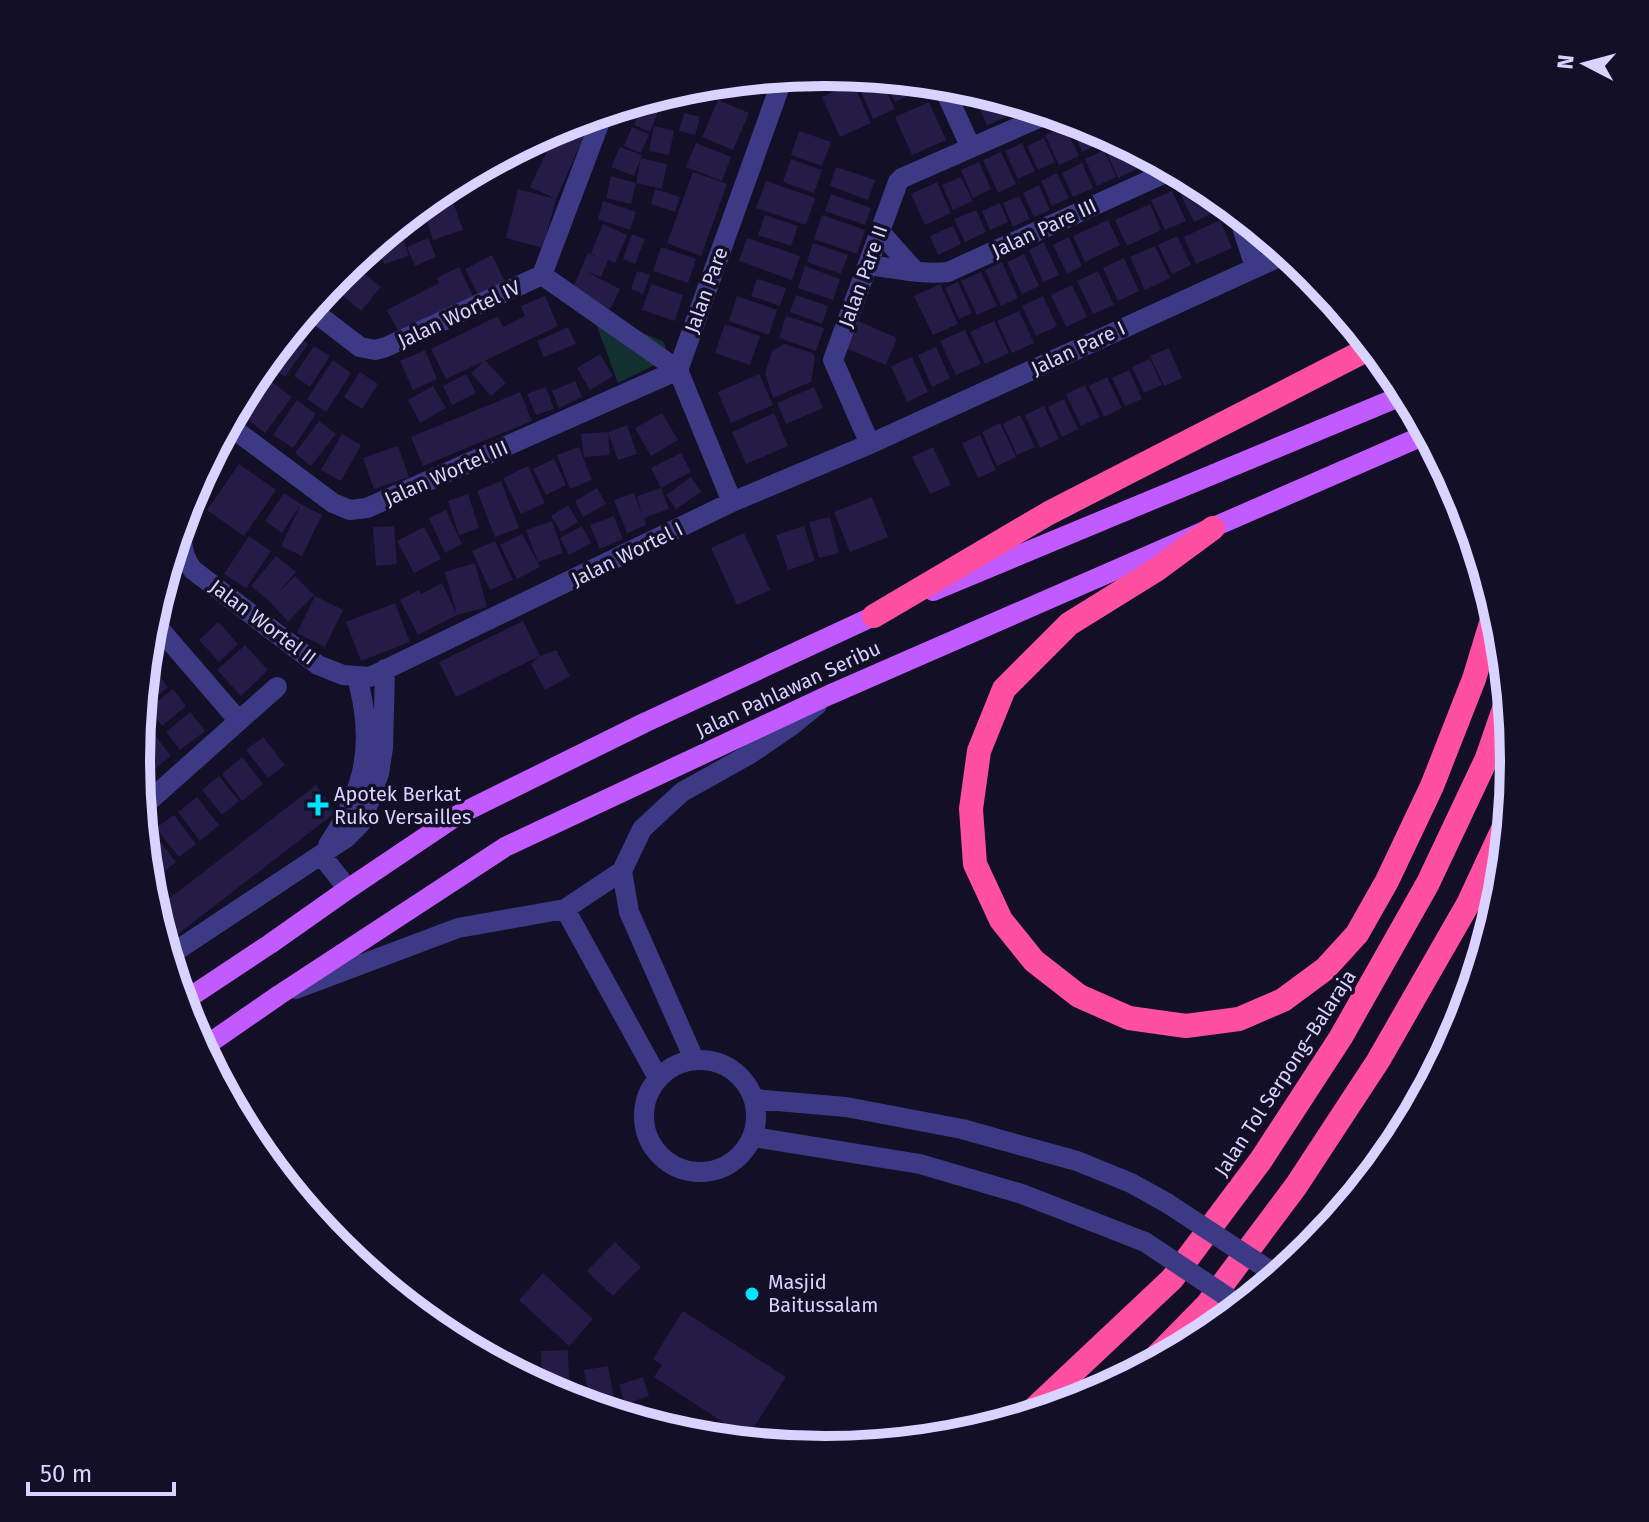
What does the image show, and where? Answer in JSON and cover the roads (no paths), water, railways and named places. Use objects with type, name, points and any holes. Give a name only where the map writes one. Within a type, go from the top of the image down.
[{"type":"highway","points":[[874,616],[1049,513],[1362,352]]},
{"type":"highway","points":[[1213,528],[1156,570],[1069,624],[1004,689],[979,751],[971,809],[975,864],[1001,920],[1034,961],[1079,996],[1129,1018],[1186,1026],[1239,1019],[1283,1000],[1325,969],[1357,934],[1387,881],[1432,786],[1474,679],[1488,634]]},
{"type":"highway","name":"Jalan Tol Serpong–Balaraja","points":[[1045,1399],[1172,1279],[1261,1160],[1341,1037],[1428,883],[1487,758],[1498,725]]},
{"type":"highway","points":[[1174,1338],[1207,1305],[1305,1174],[1378,1061],[1468,904],[1494,848]]},
{"type":"main road","name":"Jalan Pahlawan Seribu","points":[[192,996],[458,815],[644,723],[874,616],[1394,399]]},
{"type":"main road","name":"Jalan Pahlawan Seribu","points":[[211,1042],[505,847],[829,695],[1417,438]]},
{"type":"street","name":"Jalan Pare","points":[[678,370],[784,87]]},
{"type":"street","points":[[948,98],[971,148]]},
{"type":"street","name":"Jalan Pare II","points":[[870,444],[833,360],[898,182],[1034,120]]},
{"type":"street","name":"Jalan Wortel IV","points":[[318,315],[360,347],[375,350],[542,275],[599,125]]},
{"type":"street","name":"Jalan Pare III","points":[[868,265],[924,274],[948,272],[1161,175]]},
{"type":"street","points":[[880,232],[914,270]]},
{"type":"street","points":[[1244,232],[1255,267]]},
{"type":"street","name":"Jalan Pare I","points":[[870,444],[1275,259]]},
{"type":"street","points":[[542,275],[678,370],[732,502]]},
{"type":"street","name":"Jalan Wortel III","points":[[236,431],[333,503],[350,510],[367,508],[678,370]]},
{"type":"street","name":"Jalan Wortel I","points":[[385,669],[732,502],[870,444]]},
{"type":"street","name":"Jalan Wortel II","points":[[183,551],[193,570],[318,665],[357,677]]},
{"type":"street","points":[[162,631],[239,721]]},
{"type":"street","points":[[177,950],[321,855],[346,838],[361,823],[379,773],[383,748],[385,669],[370,677],[357,677],[363,700],[366,753],[352,803],[321,855]]},
{"type":"street","points":[[151,797],[277,687]]},
{"type":"street","points":[[279,995],[458,928],[565,909],[622,871],[642,829],[682,792],[750,754],[829,695]]},
{"type":"street","points":[[321,855],[348,889]]},
{"type":"street","points":[[622,871],[629,912],[694,1059]]},
{"type":"street","points":[[565,909],[658,1078]]},
{"type":"street","points":[[694,1059],[713,1060],[731,1068],[745,1081],[754,1099],[757,1118],[753,1137],[742,1154],[711,1173],[689,1171],[671,1164],[656,1151],[647,1133],[644,1114],[648,1095],[658,1078],[680,1062],[694,1059]]},
{"type":"street","points":[[754,1099],[846,1107],[962,1129],[1077,1161],[1131,1183],[1167,1203],[1268,1270]]},
{"type":"street","points":[[753,1137],[920,1164],[1022,1194],[1145,1242],[1231,1300]]},
{"type":"place","name":"Apotek Berkat Ruko Versailles","points":[[318,805]]},
{"type":"place","name":"Masjid Baitussalam","points":[[752,1294]]}]
